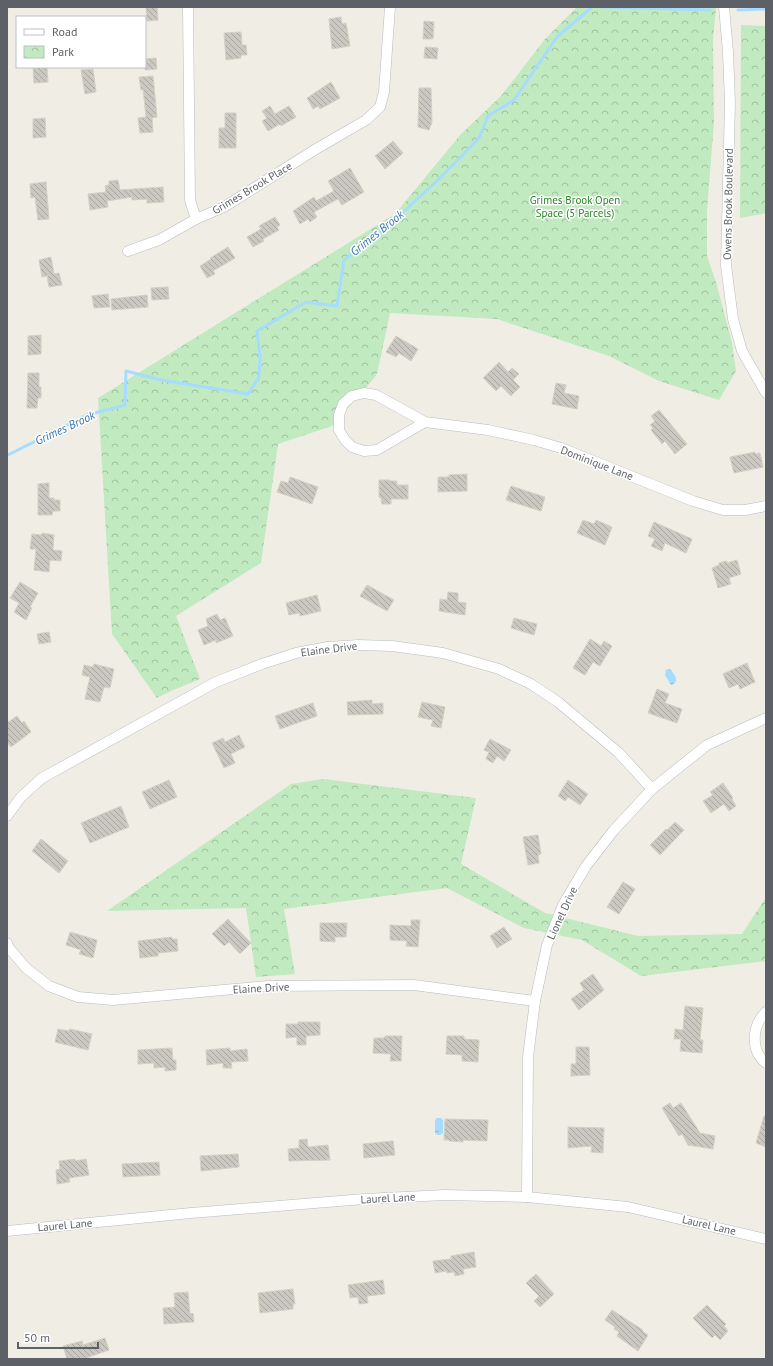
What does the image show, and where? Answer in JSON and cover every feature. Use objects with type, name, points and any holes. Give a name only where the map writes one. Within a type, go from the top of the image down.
[{"type":"street","points":[[188,7],[190,200],[196,219]]},
{"type":"street","name":"Grimes Brook Place","points":[[128,251],[159,240],[196,219],[224,207],[316,149],[366,120],[380,107],[384,92],[390,7]]},
{"type":"street","name":"Owens Brook Boulevard","points":[[724,7],[728,52],[730,104],[726,265],[733,319],[742,351],[766,393]]},
{"type":"street","name":"Dominique Lane","points":[[425,422],[377,450],[364,451],[352,447],[345,440],[339,430],[339,415],[343,404],[352,396],[364,394],[376,395],[425,422],[488,430],[534,440],[561,448],[693,501],[723,510],[745,510],[766,506]]},
{"type":"street","name":"Elaine Drive","points":[[7,816],[21,797],[42,778],[216,682],[262,664],[296,653],[328,647],[358,645],[392,646],[443,653],[499,669],[530,684],[558,702],[619,753],[652,789]]},
{"type":"street","name":"Lionel Drive","points":[[527,1197],[528,1057],[535,1001],[547,944],[564,905],[586,866],[614,830],[652,789],[707,745],[760,719],[766,718]]},
{"type":"street","name":"Elaine Drive","points":[[7,943],[9,948],[26,968],[49,986],[78,997],[113,1000],[268,986],[414,985],[535,1001]]},
{"type":"street","points":[[766,1012],[761,1017],[756,1027],[754,1038],[758,1055],[766,1064]]},
{"type":"street","name":"Laurel Lane","points":[[7,1231],[191,1213],[364,1199],[445,1195],[527,1197],[628,1207],[766,1239]]},
{"type":"green space","name":"Grimes Brook Open Space (5 Parcels)","points":[[577,7],[716,7],[713,40],[714,122],[707,210],[707,256],[716,282],[732,343],[736,371],[719,400],[659,381],[609,356],[497,319],[390,313],[377,374],[370,383],[332,426],[278,444],[261,563],[176,616],[200,679],[157,698],[112,634],[98,398],[395,214],[461,134],[501,96],[545,39]]},
{"type":"green space","points":[[741,25],[766,26],[766,213],[740,218]]},
{"type":"green space","points":[[323,779],[476,798],[461,864],[545,913],[638,936],[742,934],[766,897],[766,961],[641,976],[582,940],[524,928],[447,888],[284,909],[295,974],[256,977],[246,908],[107,911],[291,784]]},
{"type":"water","points":[[669,669],[676,677],[674,684],[671,685],[665,675],[666,670]]},
{"type":"water","points":[[437,1118],[441,1118],[443,1120],[443,1133],[440,1135],[435,1133],[435,1120]]},
{"type":"building","points":[[146,7],[157,7],[158,20],[147,21]]},
{"type":"building","points":[[341,17],[342,24],[346,23],[350,46],[332,49],[329,19]]},
{"type":"building","points":[[424,21],[434,22],[433,39],[423,39]]},
{"type":"building","points":[[241,32],[242,45],[246,45],[247,55],[241,55],[241,58],[226,60],[224,33]]},
{"type":"building","points":[[425,47],[438,48],[437,59],[424,58]]},
{"type":"building","points":[[156,58],[157,69],[145,70],[146,59]]},
{"type":"building","points":[[33,68],[47,68],[48,82],[34,83]]},
{"type":"building","points":[[93,69],[96,92],[85,94],[81,70]]},
{"type":"building","points":[[153,76],[157,117],[152,118],[153,132],[140,133],[138,118],[146,117],[143,89],[141,90],[139,77]]},
{"type":"building","points":[[331,82],[340,98],[320,109],[318,106],[313,109],[307,98]]},
{"type":"building","points":[[419,88],[431,88],[432,122],[429,130],[418,127]]},
{"type":"building","points":[[270,106],[275,114],[289,106],[296,117],[281,126],[280,124],[268,131],[262,121],[267,118],[262,111]]},
{"type":"building","points":[[225,113],[236,113],[236,148],[219,148],[219,128],[225,128]]},
{"type":"building","points":[[45,118],[46,137],[33,138],[33,119]]},
{"type":"building","points":[[393,141],[403,153],[385,169],[375,156]]},
{"type":"building","points":[[350,168],[364,192],[342,205],[338,199],[314,212],[317,217],[310,222],[308,219],[300,224],[293,211],[314,197],[316,201],[334,191],[328,181]]},
{"type":"building","points":[[118,180],[120,190],[163,187],[164,202],[147,203],[147,199],[132,200],[132,197],[107,201],[108,207],[90,210],[88,194],[106,192],[105,186],[109,185],[109,181]]},
{"type":"building","points":[[46,182],[49,219],[38,220],[35,197],[31,198],[30,184]]},
{"type":"building","points":[[275,217],[280,225],[277,227],[279,230],[263,239],[264,241],[253,247],[247,237],[261,229],[259,226]]},
{"type":"building","points":[[228,247],[235,258],[213,271],[215,274],[207,278],[200,266]]},
{"type":"building","points":[[51,257],[54,274],[59,273],[62,285],[49,287],[47,276],[50,275],[42,277],[39,260]]},
{"type":"building","points":[[168,287],[169,299],[152,300],[151,288]]},
{"type":"building","points":[[108,294],[110,307],[94,308],[92,296]]},
{"type":"building","points":[[147,295],[148,307],[112,310],[111,299]]},
{"type":"building","points":[[41,335],[41,354],[28,355],[28,336]]},
{"type":"building","points":[[396,336],[418,349],[411,361],[399,353],[396,357],[386,352]]},
{"type":"building","points":[[499,362],[508,372],[512,368],[519,374],[513,380],[520,387],[511,396],[501,386],[496,391],[483,378]]},
{"type":"building","points":[[28,373],[39,373],[41,398],[38,398],[37,408],[27,408]]},
{"type":"building","points":[[556,383],[566,385],[564,393],[579,396],[577,409],[552,404]]},
{"type":"building","points":[[659,410],[687,444],[675,454],[665,441],[662,444],[651,430],[653,428],[650,425],[655,421],[651,416]]},
{"type":"building","points":[[755,452],[755,454],[760,453],[763,467],[734,473],[730,457]]},
{"type":"building","points":[[467,474],[467,491],[438,492],[438,477]]},
{"type":"building","points":[[290,477],[318,487],[312,504],[277,492],[281,481],[288,483]]},
{"type":"building","points":[[379,480],[397,481],[397,485],[408,485],[408,499],[391,499],[391,504],[382,504],[381,498],[379,497]]},
{"type":"building","points":[[49,483],[49,498],[60,500],[60,511],[53,511],[52,515],[38,515],[38,484]]},
{"type":"building","points":[[511,486],[545,497],[541,511],[506,500]]},
{"type":"building","points":[[583,520],[594,524],[596,520],[612,527],[605,545],[577,533]]},
{"type":"building","points":[[654,522],[692,539],[686,553],[665,543],[662,551],[651,546],[655,539],[648,536]]},
{"type":"building","points":[[42,533],[54,535],[53,550],[62,551],[61,561],[50,560],[49,572],[34,570],[36,549],[30,549],[32,534],[42,535]]},
{"type":"building","points":[[737,560],[741,574],[729,578],[731,584],[718,588],[712,568],[719,565],[719,563],[727,561],[727,563]]},
{"type":"building","points":[[20,582],[38,593],[30,607],[32,608],[26,620],[14,612],[19,603],[10,598]]},
{"type":"building","points":[[367,585],[394,600],[387,611],[360,596]]},
{"type":"building","points":[[448,592],[458,593],[458,602],[466,603],[465,615],[439,611],[440,599],[447,600]]},
{"type":"building","points":[[317,595],[321,611],[300,616],[299,613],[289,615],[286,603]]},
{"type":"building","points":[[217,614],[220,620],[225,618],[233,636],[216,643],[216,640],[204,645],[198,630],[208,626],[206,619]]},
{"type":"building","points":[[514,618],[537,624],[534,635],[511,628]]},
{"type":"building","points":[[49,632],[51,642],[39,644],[37,634]]},
{"type":"building","points":[[590,639],[601,646],[604,641],[612,646],[600,666],[593,662],[585,675],[573,668]]},
{"type":"building","points":[[747,663],[755,682],[740,689],[738,684],[729,688],[723,674]]},
{"type":"building","points":[[94,664],[114,669],[110,688],[104,687],[100,702],[85,699],[90,677],[82,675],[84,665],[93,667]]},
{"type":"building","points":[[657,689],[669,694],[665,703],[682,709],[677,723],[648,713]]},
{"type":"building","points":[[372,700],[372,704],[383,703],[383,714],[348,715],[347,702]]},
{"type":"building","points":[[422,702],[445,707],[441,728],[431,726],[433,720],[418,717]]},
{"type":"building","points":[[313,703],[317,716],[280,729],[275,716]]},
{"type":"building","points":[[17,716],[22,723],[24,721],[31,732],[11,747],[7,742],[7,723]]},
{"type":"building","points":[[239,735],[245,747],[231,754],[235,763],[224,768],[212,743],[223,738],[225,742]]},
{"type":"building","points":[[490,739],[511,750],[504,761],[497,756],[493,763],[486,759],[489,752],[484,750]]},
{"type":"building","points":[[169,780],[177,797],[150,809],[142,792]]},
{"type":"building","points":[[568,780],[588,794],[580,805],[568,797],[565,801],[558,796]]},
{"type":"building","points":[[723,783],[733,798],[732,799],[736,806],[729,811],[724,804],[711,813],[703,801],[713,795],[710,792]]},
{"type":"building","points":[[121,806],[129,827],[90,843],[81,823]]},
{"type":"building","points":[[675,822],[684,830],[660,855],[650,845]]},
{"type":"building","points":[[538,835],[541,854],[538,855],[539,863],[528,865],[523,837]]},
{"type":"building","points":[[41,839],[68,861],[59,873],[32,851]]},
{"type":"building","points":[[623,882],[635,889],[619,914],[607,907]]},
{"type":"building","points":[[228,919],[251,943],[240,954],[229,942],[224,946],[212,934]]},
{"type":"building","points":[[411,920],[420,920],[418,947],[406,946],[407,941],[390,940],[390,925],[411,926]]},
{"type":"building","points":[[320,923],[347,923],[346,937],[335,937],[335,942],[320,941]]},
{"type":"building","points":[[504,927],[512,939],[497,948],[490,936]]},
{"type":"building","points":[[70,932],[97,940],[93,958],[79,954],[81,950],[66,945]]},
{"type":"building","points":[[172,937],[172,939],[177,939],[178,951],[158,953],[158,956],[140,958],[138,941]]},
{"type":"building","points":[[593,974],[604,990],[579,1010],[571,999],[584,990],[580,983]]},
{"type":"building","points":[[685,1006],[703,1008],[700,1040],[703,1040],[702,1053],[680,1051],[681,1039],[674,1039],[675,1029],[683,1030]]},
{"type":"building","points":[[298,1022],[320,1022],[320,1035],[306,1036],[306,1045],[297,1045],[297,1037],[286,1038],[286,1024],[298,1024]]},
{"type":"building","points":[[58,1029],[69,1031],[70,1029],[92,1034],[88,1050],[55,1042]]},
{"type":"building","points":[[385,1036],[402,1036],[401,1061],[390,1061],[391,1054],[373,1053],[374,1038],[384,1038]]},
{"type":"building","points":[[447,1036],[464,1036],[464,1039],[479,1040],[478,1062],[462,1061],[462,1055],[446,1054]]},
{"type":"building","points":[[576,1047],[589,1047],[590,1075],[571,1076],[571,1064],[576,1064]]},
{"type":"building","points":[[172,1048],[173,1060],[176,1060],[176,1070],[165,1071],[165,1067],[154,1068],[154,1063],[138,1064],[138,1050]]},
{"type":"building","points":[[230,1048],[230,1051],[247,1049],[248,1061],[231,1062],[232,1068],[223,1068],[223,1063],[207,1065],[206,1050]]},
{"type":"building","points":[[670,1103],[673,1108],[681,1103],[700,1133],[715,1136],[713,1149],[688,1145],[682,1134],[679,1136],[662,1108]]},
{"type":"building","points":[[764,1116],[766,1116],[766,1147],[756,1143]]},
{"type":"building","points":[[445,1119],[488,1120],[487,1141],[463,1140],[463,1142],[444,1140]]},
{"type":"building","points":[[568,1127],[604,1128],[603,1153],[591,1152],[592,1146],[568,1148]]},
{"type":"building","points":[[307,1139],[308,1147],[328,1145],[330,1160],[289,1161],[288,1149],[299,1148],[299,1140]]},
{"type":"building","points":[[393,1141],[395,1155],[364,1158],[363,1144]]},
{"type":"building","points":[[238,1154],[239,1167],[201,1171],[200,1156]]},
{"type":"building","points":[[75,1159],[75,1161],[86,1159],[89,1175],[69,1178],[70,1182],[57,1184],[56,1170],[60,1169],[59,1161]]},
{"type":"building","points":[[159,1162],[160,1175],[123,1177],[122,1164]]},
{"type":"building","points":[[474,1252],[476,1267],[463,1269],[464,1274],[455,1276],[454,1272],[447,1273],[446,1271],[435,1273],[433,1261],[451,1259],[451,1256]]},
{"type":"building","points":[[536,1274],[554,1294],[540,1307],[534,1301],[539,1296],[526,1283]]},
{"type":"building","points":[[383,1280],[385,1294],[367,1296],[368,1303],[359,1304],[358,1297],[350,1298],[348,1285]]},
{"type":"building","points":[[293,1289],[295,1304],[293,1304],[293,1309],[260,1313],[258,1293]]},
{"type":"building","points":[[188,1292],[190,1314],[193,1313],[194,1322],[164,1324],[163,1308],[175,1307],[174,1293]]},
{"type":"building","points":[[707,1305],[726,1324],[724,1326],[728,1331],[720,1340],[715,1335],[712,1338],[693,1318]]},
{"type":"building","points":[[612,1310],[643,1330],[642,1331],[648,1335],[638,1351],[617,1336],[619,1332],[605,1320]]},
{"type":"building","points":[[105,1338],[109,1350],[83,1359],[67,1359],[63,1346],[82,1341],[83,1345]]},
{"type":"waterway","name":"Grimes Brook","points":[[8,455],[87,415],[125,405],[126,371],[161,380],[248,394],[259,377],[260,357],[257,331],[306,302],[337,306],[344,260],[387,227],[439,179],[479,138],[488,116],[514,100],[557,37],[592,7]]},
{"type":"waterway","name":"Grimes Brook","points":[[602,7],[710,10]]},
{"type":"waterway","name":"Grimes Brook","points":[[738,10],[766,9]]}]
